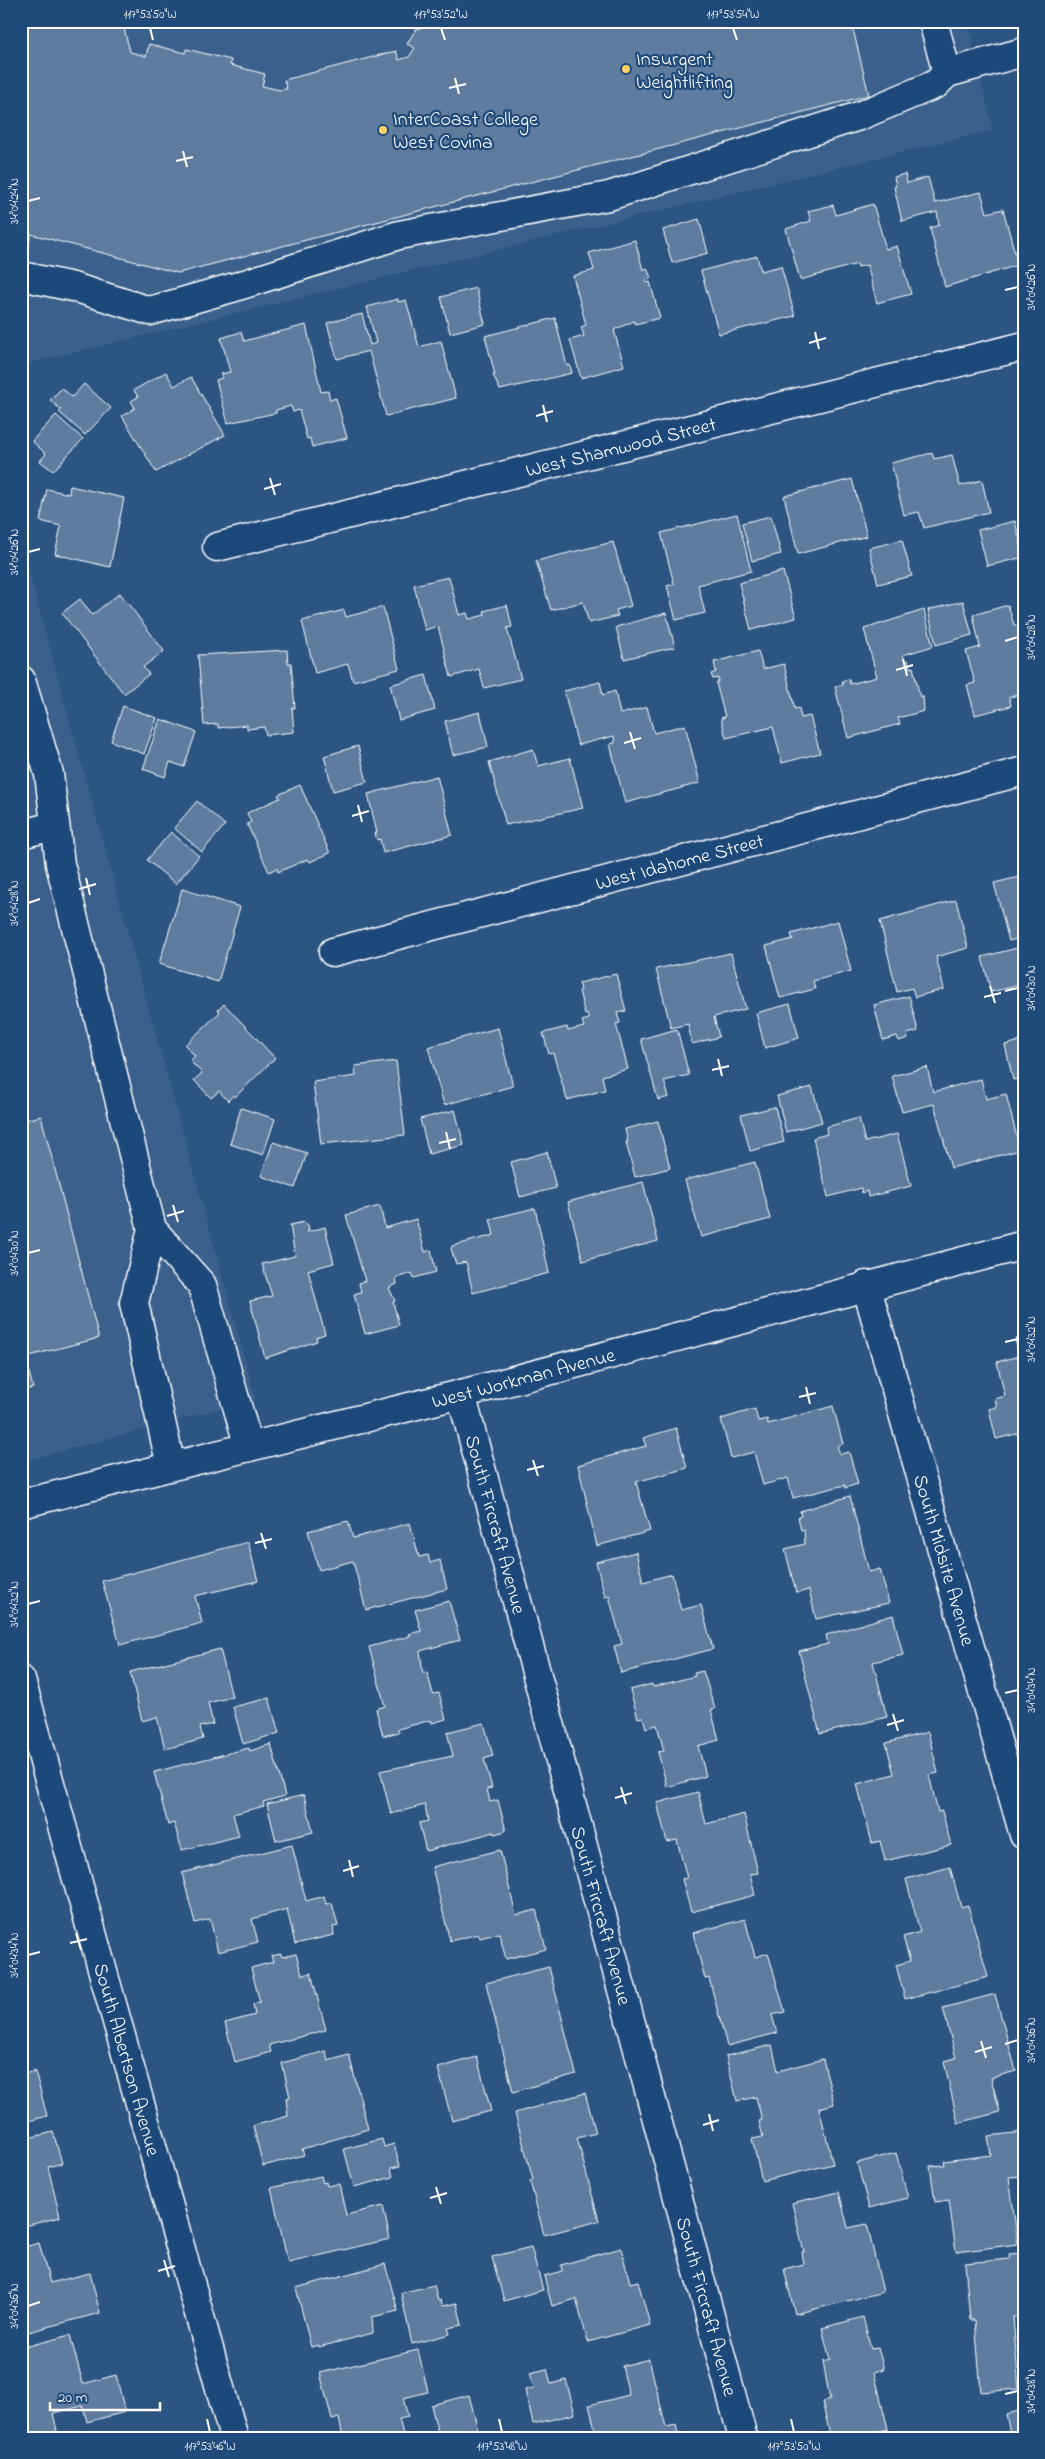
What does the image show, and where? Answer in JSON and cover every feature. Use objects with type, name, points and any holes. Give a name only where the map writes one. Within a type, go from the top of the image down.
[{"type":"street","points":[[933,21],[948,72]]},
{"type":"street","points":[[21,276],[73,287],[150,311],[235,288],[398,235],[609,196],[859,116],[936,84],[948,72],[1024,52]]},
{"type":"street","name":"West Shamwood Street","points":[[217,547],[1024,346]]},
{"type":"street","points":[[21,680],[49,774],[60,864],[152,1229],[202,1286],[249,1447]]},
{"type":"street","name":"West Idahome Street","points":[[333,952],[1024,771]]},
{"type":"street","points":[[21,834],[54,826]]},
{"type":"street","points":[[152,1229],[134,1303],[171,1466]]},
{"type":"street","name":"West Workman Avenue","points":[[21,1504],[461,1394],[1024,1244]]},
{"type":"street","name":"South Midsite Avenue","points":[[866,1285],[1024,1835]]},
{"type":"street","name":"South Fircraft Avenue","points":[[461,1394],[743,2438]]},
{"type":"street","name":"South Albertson Avenue","points":[[21,1680],[234,2438]]},
{"type":"shaded area","points":[[21,21],[967,21],[993,130],[21,365]]},
{"type":"shaded area","points":[[21,543],[256,1399],[21,1462]]},
{"type":"building","points":[[21,21],[122,21],[130,52],[146,56],[149,44],[185,53],[186,49],[231,60],[230,65],[265,74],[262,86],[280,90],[287,89],[284,80],[396,51],[399,60],[409,57],[415,48],[407,44],[416,29],[447,21],[851,21],[869,95],[178,273],[31,234],[26,258],[21,256]]},
{"type":"building","points":[[905,174],[907,183],[928,177],[935,203],[981,192],[987,213],[1003,209],[1018,265],[945,287],[930,228],[939,225],[937,212],[902,221],[894,187],[896,186],[894,177]]},
{"type":"building","points":[[873,204],[886,249],[897,246],[911,294],[877,303],[867,265],[858,267],[857,264],[800,280],[786,229],[811,221],[808,211],[833,205],[836,215]]},
{"type":"building","points":[[699,219],[708,253],[672,263],[663,230]]},
{"type":"building","points":[[635,240],[643,270],[647,268],[651,278],[646,280],[647,283],[650,282],[660,318],[635,324],[634,321],[614,330],[624,366],[581,378],[570,340],[584,336],[581,327],[586,325],[573,276],[594,270],[589,253]]},
{"type":"building","points":[[757,256],[761,271],[781,266],[795,316],[719,334],[701,271]]},
{"type":"building","points":[[476,288],[485,324],[450,333],[441,297]]},
{"type":"building","points":[[398,299],[398,302],[406,300],[419,347],[441,341],[456,398],[386,416],[369,351],[337,359],[327,323],[362,314],[370,345],[376,343],[367,307]]},
{"type":"building","points":[[555,318],[567,366],[570,365],[572,373],[500,390],[493,375],[495,375],[485,336]]},
{"type":"building","points":[[306,325],[321,392],[328,391],[330,400],[336,398],[347,438],[312,447],[310,438],[307,439],[299,410],[293,412],[291,406],[276,410],[276,413],[228,423],[216,380],[222,378],[221,374],[230,372],[221,338],[241,332],[244,341]]},
{"type":"building","points":[[166,372],[174,386],[191,377],[225,435],[156,472],[122,416],[135,408],[131,401],[138,397],[134,390]]},
{"type":"building","points":[[84,384],[111,408],[85,435],[59,412],[61,410],[50,400],[62,388],[72,397]]},
{"type":"building","points":[[56,415],[83,439],[53,471],[40,461],[46,454],[32,441]]},
{"type":"building","points":[[932,453],[934,459],[952,455],[960,486],[982,480],[989,512],[924,528],[919,512],[904,515],[891,463]]},
{"type":"building","points":[[852,479],[867,536],[798,554],[784,496]]},
{"type":"building","points":[[70,486],[124,498],[110,567],[55,554],[61,526],[40,521],[47,489],[69,494]]},
{"type":"building","points":[[737,514],[751,571],[698,585],[705,613],[676,620],[667,586],[674,584],[661,533]]},
{"type":"building","points":[[771,516],[781,554],[752,561],[742,523]]},
{"type":"building","points":[[1015,521],[1024,557],[987,566],[978,530]]},
{"type":"building","points":[[902,540],[912,576],[878,584],[869,548]]},
{"type":"building","points":[[613,542],[631,606],[616,610],[618,616],[589,623],[583,602],[551,610],[536,561]]},
{"type":"building","points":[[783,571],[796,618],[751,630],[739,583]]},
{"type":"building","points":[[449,577],[459,615],[467,613],[469,619],[485,615],[484,611],[507,605],[512,627],[507,628],[521,679],[484,688],[479,669],[451,677],[438,626],[425,630],[414,585]]},
{"type":"building","points":[[120,593],[164,651],[143,667],[149,674],[124,694],[62,613],[80,599],[92,615]]},
{"type":"building","points":[[963,601],[972,635],[936,645],[928,610]]},
{"type":"building","points":[[1008,605],[1014,625],[1024,623],[1024,694],[1009,697],[1011,706],[975,715],[967,685],[975,683],[966,651],[980,647],[973,615]]},
{"type":"building","points":[[383,607],[399,669],[353,681],[348,664],[315,673],[302,621],[344,610],[346,617]]},
{"type":"building","points":[[924,610],[933,646],[903,655],[905,661],[908,660],[910,668],[913,667],[920,697],[923,696],[924,711],[898,718],[900,724],[848,738],[835,687],[843,685],[842,681],[849,679],[850,684],[877,677],[864,629]]},
{"type":"building","points":[[666,613],[675,647],[624,659],[616,627]]},
{"type":"building","points":[[287,650],[288,663],[291,663],[295,708],[292,708],[294,732],[266,735],[264,727],[247,729],[247,725],[218,728],[218,724],[204,725],[198,655]]},
{"type":"building","points":[[758,651],[763,669],[784,664],[795,709],[799,708],[801,718],[810,716],[820,753],[782,763],[773,727],[726,738],[721,718],[725,717],[716,683],[718,678],[713,679],[711,674],[716,672],[714,662]]},
{"type":"building","points":[[426,675],[435,710],[399,720],[390,685]]},
{"type":"building","points":[[600,682],[603,695],[615,691],[620,714],[647,707],[654,733],[685,725],[700,783],[625,803],[610,744],[615,743],[614,736],[578,745],[564,691]]},
{"type":"building","points":[[123,706],[157,718],[144,754],[111,741]]},
{"type":"building","points":[[480,712],[488,747],[453,755],[445,721]]},
{"type":"building","points":[[160,719],[196,732],[184,767],[170,762],[165,777],[143,769]]},
{"type":"building","points":[[358,746],[367,782],[333,791],[324,756]]},
{"type":"building","points":[[533,749],[538,766],[570,758],[583,808],[506,825],[489,762]]},
{"type":"building","points":[[437,776],[452,835],[383,853],[380,839],[377,840],[375,833],[377,833],[368,794]]},
{"type":"building","points":[[300,785],[330,853],[310,862],[308,859],[278,872],[277,868],[269,872],[247,824],[251,822],[247,813],[280,798],[278,795]]},
{"type":"building","points":[[197,801],[225,825],[202,852],[174,828]]},
{"type":"building","points":[[171,832],[199,856],[176,884],[147,860]]},
{"type":"building","points":[[1024,876],[1024,937],[1009,941],[994,883]]},
{"type":"building","points":[[182,889],[240,907],[218,982],[159,964]]},
{"type":"building","points":[[956,900],[968,948],[936,957],[944,989],[915,997],[912,988],[897,992],[880,921]]},
{"type":"building","points":[[838,921],[851,971],[813,981],[815,989],[780,998],[766,946],[793,939],[791,934]]},
{"type":"building","points":[[1017,948],[1024,984],[991,992],[982,957]]},
{"type":"building","points":[[731,953],[746,1009],[714,1017],[719,1037],[692,1044],[688,1024],[671,1028],[656,969]]},
{"type":"building","points":[[616,974],[626,1011],[617,1013],[620,1023],[616,1024],[628,1069],[602,1076],[605,1090],[567,1100],[553,1053],[549,1054],[543,1033],[567,1027],[568,1031],[584,1027],[582,1021],[589,1019],[587,1014],[585,1015],[579,983]]},
{"type":"building","points":[[909,996],[918,1031],[907,1034],[908,1038],[899,1041],[897,1036],[883,1040],[874,1005]]},
{"type":"building","points":[[224,1004],[275,1058],[235,1097],[233,1095],[228,1101],[219,1091],[211,1098],[194,1080],[202,1073],[190,1061],[195,1056],[185,1045],[220,1012],[218,1010]]},
{"type":"building","points":[[790,1004],[799,1038],[765,1048],[756,1013]]},
{"type":"building","points":[[498,1028],[513,1086],[444,1105],[428,1047]]},
{"type":"building","points":[[677,1029],[689,1075],[664,1081],[669,1097],[658,1100],[641,1039]]},
{"type":"building","points":[[1024,1040],[1024,1077],[1013,1080],[1005,1045]]},
{"type":"building","points":[[21,1044],[26,1064],[21,1065]]},
{"type":"building","points":[[396,1061],[405,1135],[321,1144],[313,1082],[356,1076],[355,1066]]},
{"type":"building","points":[[927,1067],[933,1092],[981,1079],[986,1099],[1006,1094],[1020,1150],[951,1168],[934,1104],[902,1112],[892,1076]]},
{"type":"building","points":[[812,1087],[822,1122],[786,1132],[777,1096]]},
{"type":"building","points":[[775,1107],[784,1142],[750,1151],[741,1115]]},
{"type":"building","points":[[241,1108],[275,1119],[263,1155],[230,1144]]},
{"type":"building","points":[[455,1110],[464,1145],[429,1154],[420,1119]]},
{"type":"building","points":[[41,1116],[99,1338],[25,1357],[33,1388],[21,1391],[21,1121]]},
{"type":"building","points":[[859,1118],[865,1142],[897,1134],[911,1186],[868,1197],[867,1191],[862,1193],[861,1188],[828,1197],[813,1138],[827,1134],[826,1127]]},
{"type":"building","points":[[658,1121],[670,1168],[635,1177],[626,1142],[628,1142],[625,1129]]},
{"type":"building","points":[[273,1142],[307,1153],[295,1188],[261,1176]]},
{"type":"building","points":[[547,1152],[556,1188],[520,1197],[511,1162]]},
{"type":"building","points":[[755,1162],[770,1219],[701,1237],[685,1180]]},
{"type":"building","points":[[643,1182],[658,1241],[583,1261],[568,1202]]},
{"type":"building","points":[[380,1206],[385,1228],[416,1219],[425,1252],[431,1250],[436,1272],[414,1278],[412,1273],[396,1278],[397,1284],[389,1288],[395,1301],[393,1302],[399,1325],[365,1334],[354,1294],[361,1292],[359,1283],[365,1281],[346,1215]]},
{"type":"building","points":[[535,1208],[549,1273],[473,1293],[466,1262],[456,1264],[451,1249],[452,1246],[494,1235],[490,1219]]},
{"type":"building","points":[[304,1222],[308,1225],[309,1230],[307,1232],[325,1227],[334,1263],[308,1270],[325,1334],[316,1337],[317,1341],[265,1358],[250,1301],[272,1296],[262,1264],[295,1256],[290,1225]]},
{"type":"building","points":[[1024,1337],[1024,1432],[996,1439],[989,1409],[997,1407],[995,1399],[1005,1396],[997,1362],[1019,1356],[1015,1339]]},
{"type":"building","points":[[833,1406],[843,1444],[837,1446],[840,1454],[849,1452],[858,1484],[845,1488],[845,1485],[793,1498],[788,1478],[763,1485],[754,1452],[731,1458],[721,1419],[755,1409],[758,1421],[767,1419],[768,1424]]},
{"type":"building","points":[[676,1428],[687,1468],[636,1482],[650,1531],[597,1546],[578,1465],[646,1446],[643,1438]]},
{"type":"building","points":[[850,1496],[869,1572],[880,1569],[889,1603],[816,1619],[809,1590],[796,1593],[785,1549],[805,1544],[804,1529],[801,1530],[798,1517],[801,1516],[800,1511]]},
{"type":"building","points":[[348,1521],[353,1538],[410,1523],[419,1557],[428,1555],[430,1563],[440,1560],[447,1589],[366,1610],[353,1561],[319,1570],[308,1531]]},
{"type":"building","points":[[248,1542],[258,1581],[195,1596],[202,1623],[120,1645],[102,1581]]},
{"type":"building","points":[[636,1552],[643,1582],[672,1574],[681,1610],[701,1605],[713,1649],[621,1673],[614,1646],[622,1644],[609,1596],[605,1597],[596,1562]]},
{"type":"building","points":[[449,1601],[460,1640],[420,1651],[423,1673],[427,1672],[433,1694],[439,1693],[446,1719],[432,1723],[431,1720],[398,1729],[399,1732],[383,1736],[376,1709],[385,1706],[369,1647],[410,1636],[409,1634],[421,1631],[415,1610]]},
{"type":"building","points":[[893,1615],[903,1655],[873,1662],[887,1717],[820,1734],[799,1651],[828,1644],[826,1635]]},
{"type":"building","points":[[220,1649],[232,1697],[208,1703],[213,1724],[200,1727],[203,1739],[165,1749],[157,1717],[142,1721],[130,1672]]},
{"type":"building","points":[[703,1671],[715,1709],[711,1710],[719,1740],[698,1746],[706,1776],[667,1787],[658,1752],[664,1751],[657,1725],[646,1728],[643,1717],[638,1718],[630,1690],[652,1684],[653,1687],[695,1676],[694,1673]]},
{"type":"building","points":[[269,1698],[279,1733],[243,1744],[233,1707]]},
{"type":"building","points":[[484,1723],[493,1756],[484,1759],[492,1788],[487,1789],[490,1802],[498,1800],[506,1831],[494,1834],[494,1832],[426,1851],[419,1823],[428,1821],[425,1805],[391,1814],[380,1771],[453,1756],[447,1732]]},
{"type":"building","points":[[928,1732],[938,1773],[929,1775],[938,1812],[942,1811],[951,1845],[885,1861],[880,1841],[872,1843],[857,1784],[894,1774],[886,1743]]},
{"type":"building","points":[[271,1744],[285,1796],[263,1802],[264,1806],[233,1814],[239,1836],[182,1850],[174,1823],[168,1825],[154,1772],[249,1748],[250,1751]]},
{"type":"building","points":[[698,1792],[706,1824],[744,1814],[758,1873],[750,1874],[755,1895],[691,1912],[682,1879],[687,1878],[677,1840],[667,1842],[657,1803]]},
{"type":"building","points":[[304,1795],[313,1832],[276,1841],[267,1804]]},
{"type":"building","points":[[292,1845],[306,1901],[324,1896],[326,1904],[332,1903],[338,1926],[333,1927],[334,1935],[295,1944],[287,1909],[252,1919],[258,1942],[218,1952],[210,1919],[195,1923],[182,1873]]},
{"type":"building","points":[[500,1850],[516,1915],[536,1910],[546,1949],[506,1959],[499,1933],[480,1938],[478,1934],[450,1941],[432,1867]]},
{"type":"building","points":[[950,1867],[961,1907],[968,1905],[988,1977],[905,1999],[896,1965],[910,1961],[903,1937],[920,1932],[906,1879]]},
{"type":"building","points":[[745,1919],[755,1957],[768,1953],[785,2012],[772,2015],[777,2033],[727,2046],[709,1978],[705,1979],[693,1933]]},
{"type":"building","points":[[281,1954],[282,1957],[296,1954],[302,1975],[311,1973],[326,2030],[269,2045],[271,2052],[235,2062],[225,2023],[255,2015],[253,2004],[260,2002],[251,1968],[273,1962],[271,1956]]},
{"type":"building","points":[[549,1967],[576,2074],[513,2092],[486,1983]]},
{"type":"building","points":[[995,1994],[1016,2071],[991,2078],[1000,2112],[958,2123],[944,2061],[956,2058],[943,2008]]},
{"type":"building","points":[[772,2045],[778,2071],[823,2059],[834,2104],[819,2108],[833,2164],[762,2181],[752,2139],[763,2137],[759,2121],[762,2120],[756,2097],[737,2101],[726,2056]]},
{"type":"building","points":[[326,2051],[328,2061],[349,2055],[368,2129],[302,2149],[304,2155],[263,2166],[253,2126],[288,2116],[286,2098],[290,2097],[282,2063]]},
{"type":"building","points":[[477,2057],[491,2111],[452,2121],[438,2068]]},
{"type":"building","points":[[35,2071],[47,2116],[21,2123],[21,2075]]},
{"type":"building","points":[[585,2093],[596,2133],[577,2138],[599,2221],[544,2235],[530,2181],[533,2180],[515,2113]]},
{"type":"building","points":[[53,2132],[62,2163],[48,2167],[60,2217],[21,2227],[21,2140]]},
{"type":"building","points":[[1024,2132],[1024,2176],[1009,2177],[1018,2244],[956,2252],[949,2200],[935,2202],[930,2166],[945,2165],[944,2161],[991,2155],[988,2136]]},
{"type":"building","points":[[382,2139],[384,2147],[394,2144],[400,2166],[391,2168],[393,2177],[354,2187],[344,2149]]},
{"type":"building","points":[[896,2153],[908,2198],[869,2208],[857,2163]]},
{"type":"building","points":[[321,2176],[323,2183],[326,2182],[327,2186],[339,2184],[346,2215],[383,2206],[390,2239],[288,2263],[271,2188]]},
{"type":"building","points":[[839,2192],[848,2228],[867,2224],[883,2292],[795,2314],[784,2269],[804,2264],[802,2252],[804,2252],[792,2203]]},
{"type":"building","points":[[39,2243],[50,2283],[90,2273],[100,2313],[21,2334],[21,2248]]},
{"type":"building","points":[[531,2247],[543,2290],[504,2301],[492,2257]]},
{"type":"building","points":[[621,2248],[630,2283],[638,2281],[650,2325],[588,2342],[576,2299],[552,2306],[544,2276],[562,2271],[561,2265]]},
{"type":"building","points":[[1024,2253],[1024,2316],[1013,2317],[1019,2389],[981,2392],[975,2320],[970,2320],[965,2263],[1010,2259],[1009,2254]]},
{"type":"building","points":[[385,2264],[398,2311],[372,2317],[373,2333],[319,2347],[319,2345],[311,2347],[296,2288]]},
{"type":"building","points":[[434,2285],[438,2301],[441,2300],[443,2306],[457,2303],[462,2325],[448,2328],[450,2334],[412,2344],[401,2293]]},
{"type":"building","points":[[863,2317],[871,2349],[878,2348],[884,2369],[874,2372],[888,2429],[853,2438],[831,2438],[822,2402],[830,2400],[823,2362],[830,2360],[822,2328]]},
{"type":"building","points":[[70,2335],[83,2384],[116,2375],[125,2412],[87,2422],[83,2406],[53,2413],[57,2431],[31,2438],[21,2438],[21,2348]]},
{"type":"building","points":[[418,2350],[428,2392],[403,2398],[408,2417],[399,2419],[404,2438],[343,2438],[339,2418],[332,2420],[320,2373]]},
{"type":"building","points":[[649,2359],[666,2427],[676,2425],[679,2438],[595,2438],[594,2433],[596,2433],[589,2405],[629,2395],[622,2366]]},
{"type":"building","points":[[547,2369],[551,2384],[566,2380],[575,2414],[533,2424],[525,2390],[534,2388],[530,2373]]},
{"type":"building","points":[[469,2395],[479,2434],[464,2438],[439,2438],[431,2405]]},
{"type":"building","points":[[1024,2410],[1024,2438],[1011,2438],[1006,2414]]},
{"type":"building","points":[[923,2433],[924,2438],[901,2438]]},
{"type":"place","name":"Insurgent Weightlifting","points":[[626,69]]},
{"type":"place","name":"InterCoast College West Covina","points":[[383,130]]}]
